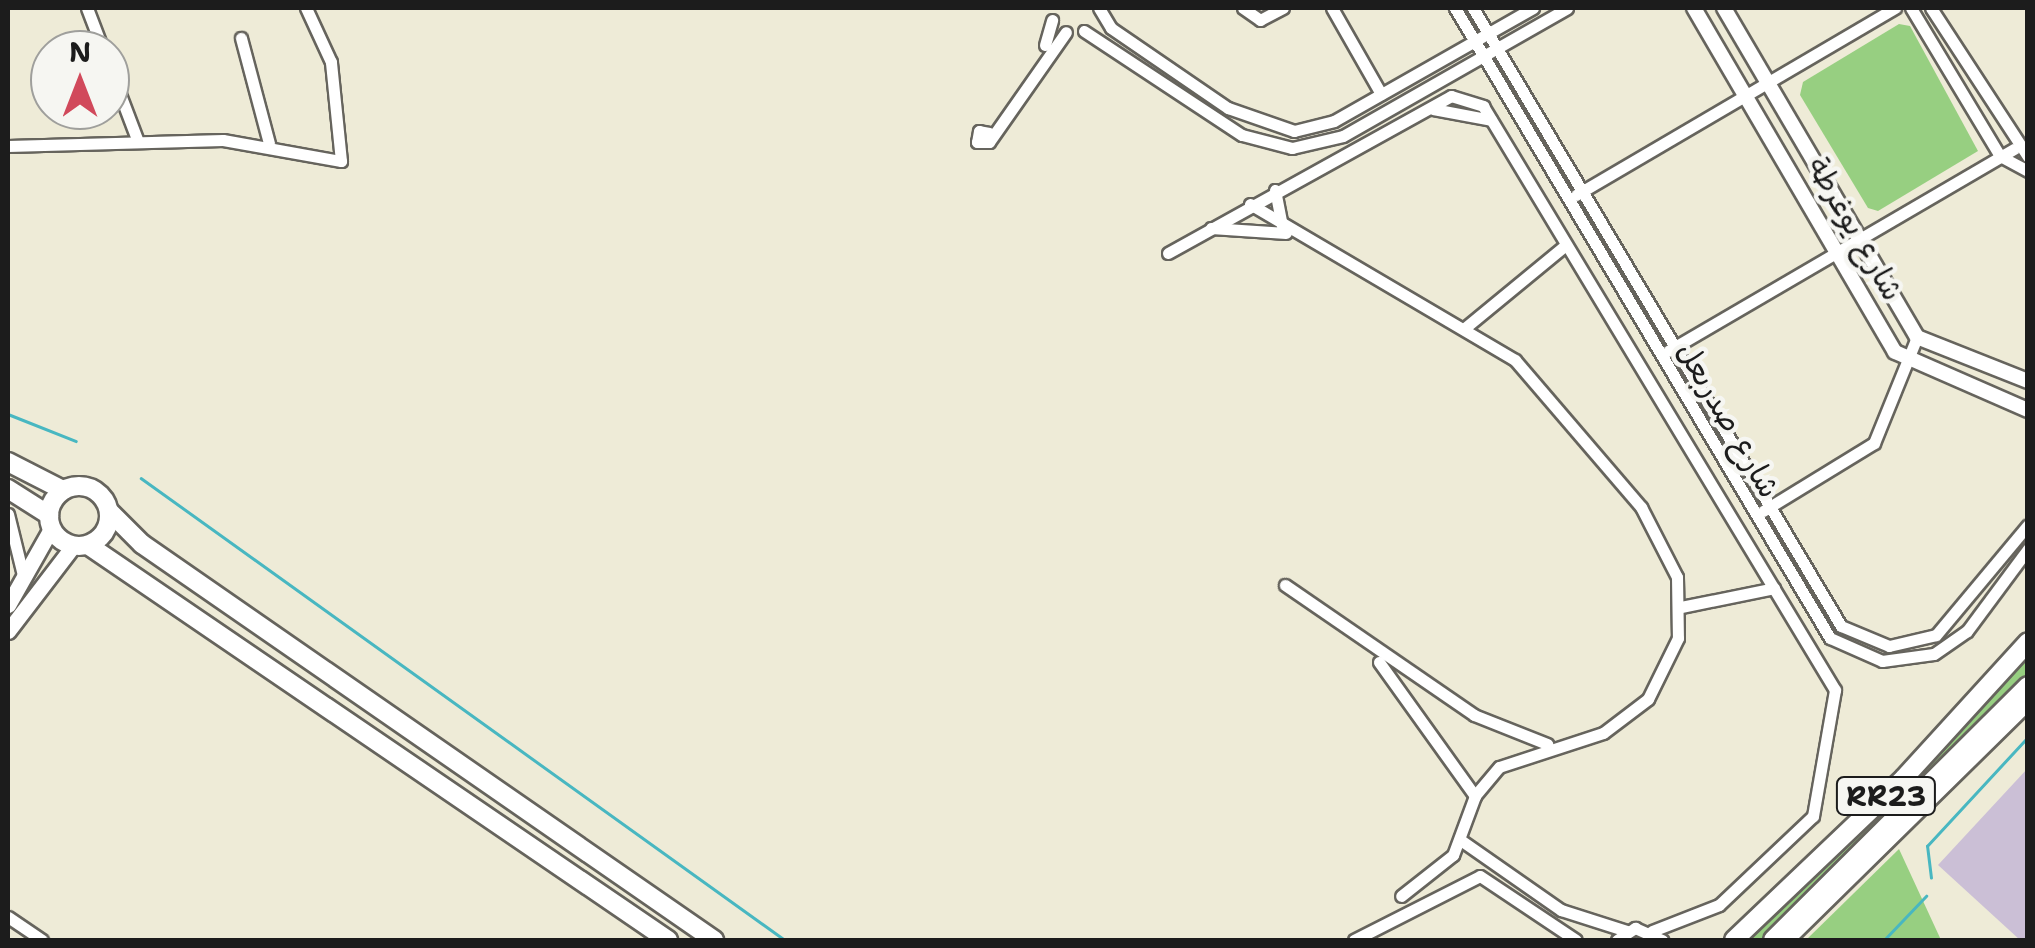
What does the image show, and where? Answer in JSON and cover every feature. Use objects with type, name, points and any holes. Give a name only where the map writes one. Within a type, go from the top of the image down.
[{"type":"highway","points":[[8,462],[63,490],[96,491],[110,512],[142,544],[714,940]]},
{"type":"highway","points":[[8,489],[81,546],[668,940]]},
{"type":"highway","points":[[50,522],[63,490]]},
{"type":"highway","points":[[81,546],[102,537],[110,512]]},
{"type":"highway","name":"RR23","points":[[1734,940],[1904,778],[2028,642]]},
{"type":"highway","name":"RR23","points":[[1773,940],[2028,686]]},
{"type":"main road","points":[[8,605],[50,522]]},
{"type":"main road","points":[[8,631],[81,546]]},
{"type":"street","points":[[8,146],[137,139],[269,143],[341,161],[331,62],[306,8]]},
{"type":"street","points":[[1084,31],[1099,8],[1111,28],[1273,130],[1315,129],[1532,8]]},
{"type":"street","points":[[1243,8],[1260,20],[1282,8]]},
{"type":"street","points":[[1332,8],[1381,94]]},
{"type":"street","name":"شارع صدربعل","points":[[1455,8],[1568,199],[1767,508],[1833,618],[1889,646],[1919,643],[1951,624],[2028,525]]},
{"type":"street","name":"شارع صدربعل","points":[[1473,8],[1581,192],[1754,516],[1819,627],[1844,649],[1882,661],[1950,645],[2028,550]]},
{"type":"street","points":[[1050,14],[1050,38],[987,132],[1066,32],[1084,31],[1242,135],[1292,148],[1342,136],[1566,8]]},
{"type":"street","name":"شارع يوغرطة","points":[[1694,8],[1741,94],[1905,363]]},
{"type":"street","name":"شارع يوغرطة","points":[[1724,8],[1917,337],[2028,381]]},
{"type":"street","points":[[1568,199],[1741,94],[1895,8]]},
{"type":"street","points":[[1911,8],[2000,156],[2028,171]]},
{"type":"street","points":[[1931,8],[2014,149],[2028,157]]},
{"type":"street","points":[[1050,14],[1066,32]]},
{"type":"street","points":[[241,38],[269,143]]},
{"type":"street","points":[[1168,252],[1276,190],[1464,95],[1491,120],[1833,682],[1822,798],[1738,890],[1682,927],[1657,936],[1619,937],[1561,910],[1462,840]]},
{"type":"street","points":[[130,121],[137,139]]},
{"type":"street","points":[[1667,352],[2014,149]]},
{"type":"street","points":[[1276,190],[1288,233]]},
{"type":"street","points":[[1248,205],[1258,231]]},
{"type":"street","points":[[1248,205],[1288,233],[1466,326],[1530,372],[1641,507],[1670,556],[1681,607],[1670,663],[1648,699],[1603,733],[1508,760],[1476,796],[1462,840],[1401,896]]},
{"type":"street","points":[[1210,228],[1288,233]]},
{"type":"street","points":[[1466,326],[1566,245]]},
{"type":"street","points":[[1754,516],[1874,443],[1917,337]]},
{"type":"street","points":[[1905,363],[2028,410]]},
{"type":"street","points":[[8,514],[24,580]]},
{"type":"street","points":[[1285,585],[1359,642],[1489,724],[1556,745]]},
{"type":"street","points":[[1681,607],[1774,588]]},
{"type":"street","points":[[1359,642],[1400,686],[1476,796]]},
{"type":"street","points":[[1400,686],[1410,676]]},
{"type":"street","points":[[1787,940],[2028,703]]},
{"type":"street","points":[[1354,940],[1480,876],[1576,940]]},
{"type":"street","points":[[8,917],[42,940]]},
{"type":"street","points":[[1671,940],[1682,927]]},
{"type":"shaded area","points":[[2027,769],[2028,940],[2020,940],[1938,865]]},
{"type":"green space","points":[[1899,24],[1910,26],[1978,151],[1878,211],[1868,208],[1800,95],[1803,82]]},
{"type":"green space","points":[[2027,654],[2027,676],[1959,754],[1770,940],[1749,940],[1948,746]]},
{"type":"green space","points":[[1899,849],[1941,940],[1806,940]]},
{"type":"waterway","points":[[8,414],[76,441]]},
{"type":"waterway","points":[[141,478],[785,940]]},
{"type":"waterway","points":[[1931,878],[1927,846],[2028,737]]},
{"type":"waterway","points":[[1884,940],[1926,896]]}]
